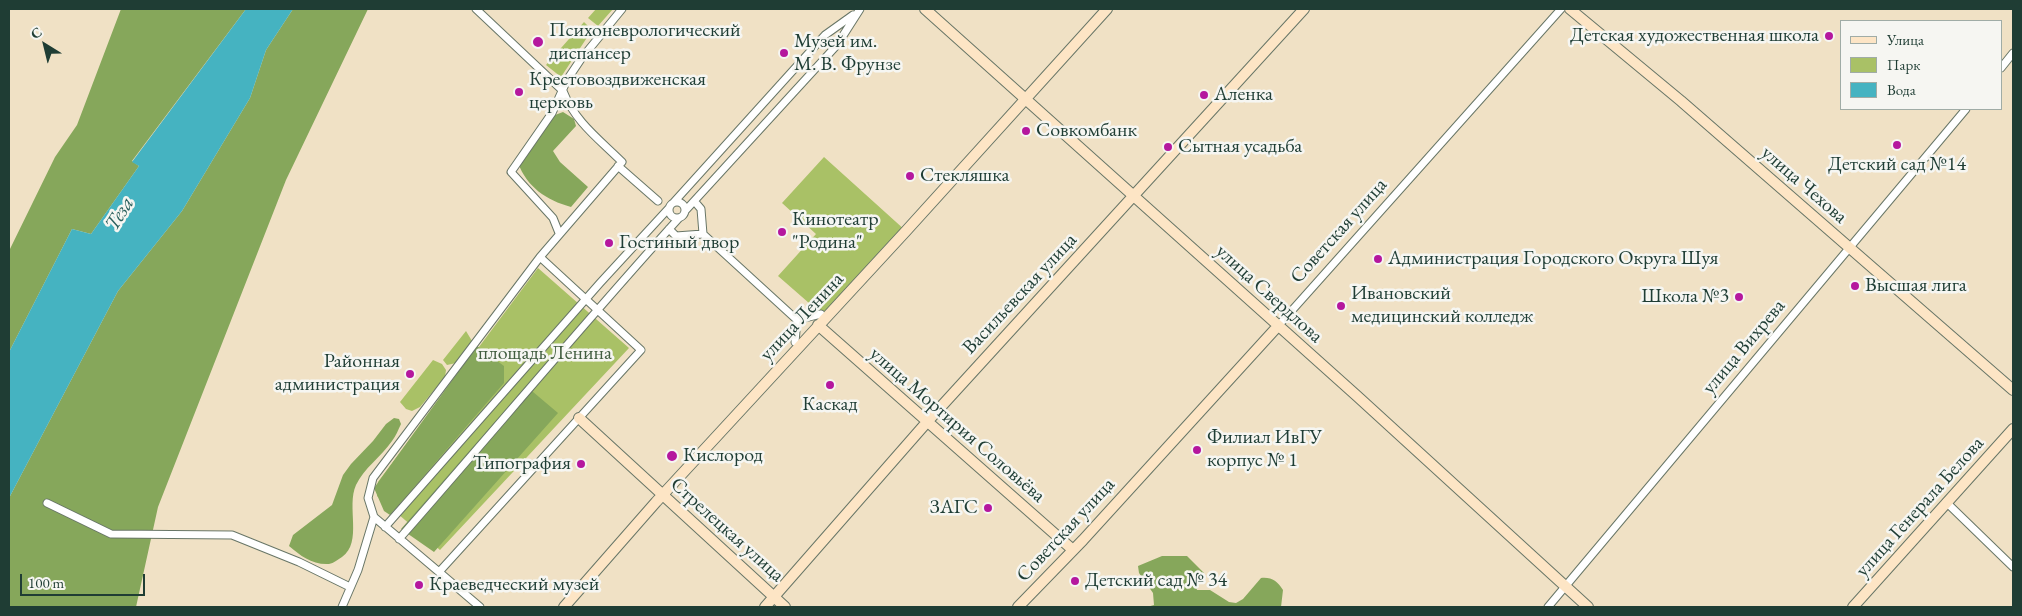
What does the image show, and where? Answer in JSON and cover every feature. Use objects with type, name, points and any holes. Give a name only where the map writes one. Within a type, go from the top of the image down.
[{"type":"street","points":[[476,9],[563,92],[570,108],[579,120],[658,201]]},
{"type":"street","points":[[559,233],[552,218],[511,172],[552,113],[567,80],[581,59],[622,9]]},
{"type":"street","name":"улица Свердлова","points":[[925,9],[1357,396],[1588,607]]},
{"type":"street","name":"улица Ленина","points":[[564,607],[662,495],[1108,9]]},
{"type":"street","name":"Васильевская улица","points":[[764,607],[926,422],[1134,197],[1304,9]]},
{"type":"street","name":"Советская улица","points":[[1018,607],[1073,550],[1278,326],[1561,9]]},
{"type":"street","name":"улица Чехова","points":[[1570,9],[1681,101],[2013,390]]},
{"type":"street","points":[[399,539],[669,229],[837,45],[858,11]]},
{"type":"street","points":[[385,527],[586,299],[824,34],[858,11]]},
{"type":"street","points":[[2002,67],[2013,53]]},
{"type":"street","name":"улица Вихрева","points":[[1548,607],[1965,110]]},
{"type":"street","points":[[480,607],[374,517],[368,498],[373,478],[540,257],[620,164]]},
{"type":"street","points":[[694,202],[701,208],[703,234],[797,320]]},
{"type":"street","points":[[671,205],[683,204],[685,211]]},
{"type":"street","points":[[671,205],[672,216],[679,218]]},
{"type":"street","points":[[669,229],[676,236],[703,234]]},
{"type":"street","points":[[439,572],[642,350],[540,257]]},
{"type":"street","points":[[797,320],[821,314]]},
{"type":"street","points":[[795,342],[797,320]]},
{"type":"street","name":"улица Мортирия Соловьёва","points":[[818,325],[1073,550]]},
{"type":"street","name":"Стрелецкая улица","points":[[579,418],[785,607]]},
{"type":"street","name":"улица Генерала Белова","points":[[1853,607],[2013,430]]},
{"type":"street","points":[[1946,502],[2013,567]]},
{"type":"street","points":[[47,503],[111,534],[232,535],[299,562],[350,587]]},
{"type":"street","points":[[342,607],[358,570],[374,517]]},
{"type":"green space","points":[[121,9],[246,9],[132,161],[139,166],[91,234],[72,229],[9,352],[9,251],[55,157],[77,125]]},
{"type":"green space","points":[[293,9],[368,9],[286,180],[158,507],[136,607],[9,607],[9,498],[118,291],[182,211],[250,98],[266,50]]},
{"type":"green space","points":[[596,9],[613,9],[598,26],[588,18]]},
{"type":"green space","points":[[584,22],[592,30],[561,77],[546,65]]},
{"type":"green space","points":[[563,112],[574,119],[576,126],[553,151],[560,162],[588,187],[571,207],[553,201],[538,191],[527,179],[518,163],[555,115]]},
{"type":"green space","points":[[824,157],[906,231],[825,317],[778,276],[816,234],[782,203]]},
{"type":"green space","name":"площадь Ленина","points":[[538,268],[629,348],[440,550],[377,496],[378,482]]},
{"type":"green space","points":[[466,331],[472,341],[456,363],[447,365],[443,360]]},
{"type":"green space","points":[[477,346],[504,366],[504,383],[390,515],[384,511],[374,488]]},
{"type":"green space","points":[[433,360],[442,364],[446,370],[445,377],[420,407],[412,411],[406,409],[400,402]]},
{"type":"green space","points":[[526,386],[558,413],[434,552],[401,529]]},
{"type":"green space","points":[[394,418],[399,419],[401,424],[395,437],[363,473],[356,485],[353,494],[352,543],[348,551],[342,557],[329,564],[317,563],[302,556],[289,546],[293,535],[332,505],[343,475],[386,424]]},
{"type":"green space","points":[[1162,556],[1187,556],[1204,573],[1204,577],[1195,584],[1197,590],[1210,590],[1229,602],[1236,603],[1243,599],[1261,578],[1271,579],[1283,590],[1281,607],[1147,607],[1154,605],[1153,593],[1139,573],[1138,566]]},
{"type":"water","name":"Теза","points":[[246,9],[293,9],[266,50],[250,98],[182,211],[118,291],[9,498],[9,352],[72,229],[91,234],[139,166],[132,162]]},
{"type":"place","name":"Детская художественная школа","points":[[1829,36]]},
{"type":"place","name":"Психоневрологический диспансер","points":[[538,42]]},
{"type":"place","name":"Музей им. М. В. Фрунзе","points":[[784,53]]},
{"type":"place","name":"Крестовоздвиженская церковь","points":[[519,92]]},
{"type":"place","name":"Аленка","points":[[1204,95]]},
{"type":"place","name":"Совкомбанк","points":[[1026,131]]},
{"type":"place","name":"Детский сад №14","points":[[1897,145]]},
{"type":"place","name":"Сытная усадьба","points":[[1168,147]]},
{"type":"place","name":"Стекляшка","points":[[910,176]]},
{"type":"place","name":"Кинотеатр \"Родина\"","points":[[782,232]]},
{"type":"place","name":"Гостиный двор","points":[[609,243]]},
{"type":"place","name":"Администрация Городского Округа Шуя","points":[[1378,259]]},
{"type":"place","name":"Высшая лига","points":[[1855,286]]},
{"type":"place","name":"Школа №3","points":[[1739,297]]},
{"type":"place","name":"Ивановский медицинский колледж","points":[[1341,306]]},
{"type":"place","name":"Районная администрация","points":[[410,374]]},
{"type":"place","name":"Каскад","points":[[830,385]]},
{"type":"place","name":"Филиал ИвГУ корпус № 1","points":[[1197,450]]},
{"type":"place","name":"Кислород","points":[[672,456]]},
{"type":"place","name":"Типография","points":[[581,464]]},
{"type":"place","name":"ЗАГС","points":[[988,508]]},
{"type":"place","name":"Детский сад № 34","points":[[1075,581]]},
{"type":"place","name":"Краеведческий музей","points":[[419,585]]}]
